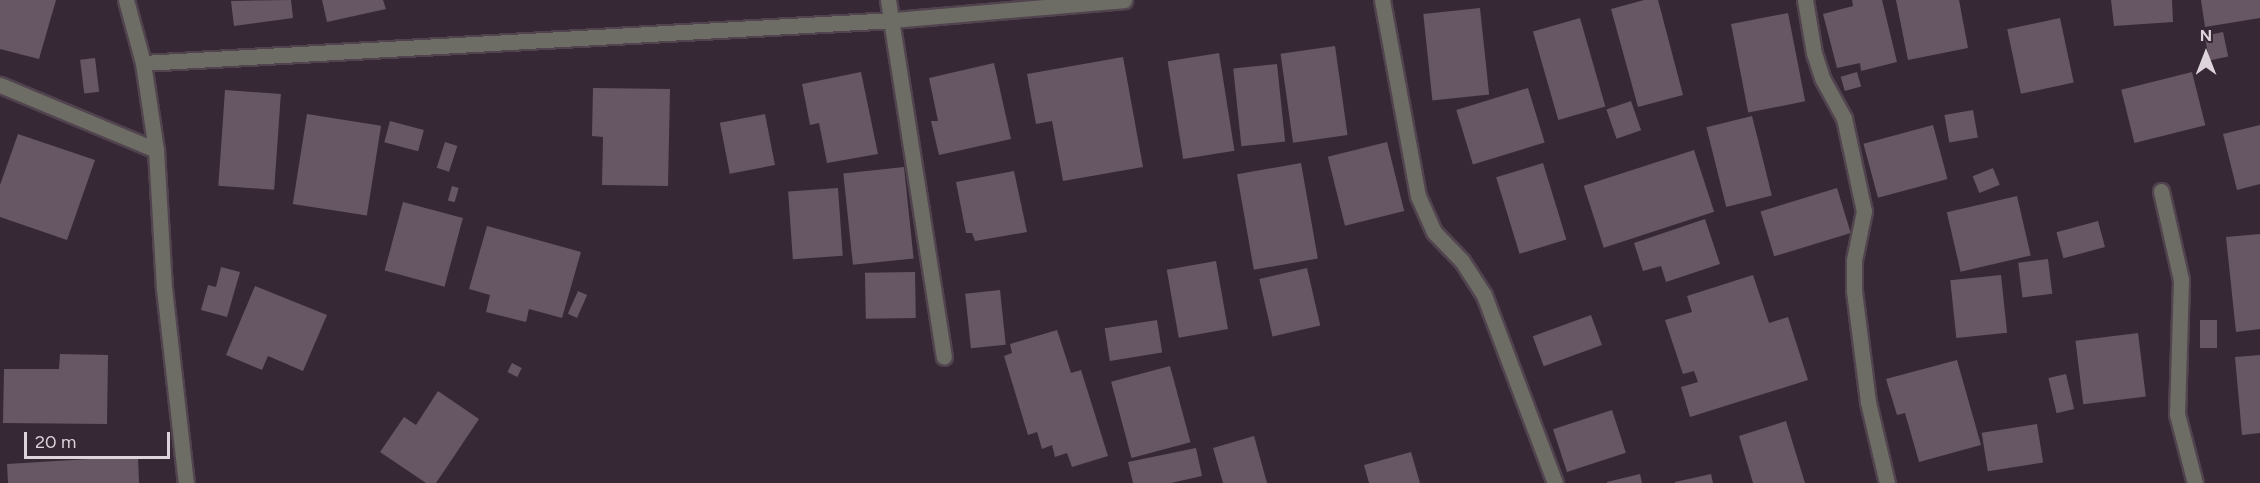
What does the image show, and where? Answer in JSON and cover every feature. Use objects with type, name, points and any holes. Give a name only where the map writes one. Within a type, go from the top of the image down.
[{"type":"street","points":[[126,0],[143,63],[156,150],[164,288],[186,483]]},
{"type":"street","points":[[888,0],[893,20],[944,357]]},
{"type":"street","points":[[143,63],[893,20],[1124,0]]},
{"type":"street","points":[[1382,0],[1418,196],[1434,232],[1462,261],[1484,296],[1555,483]]},
{"type":"street","points":[[1805,0],[1822,78],[1844,118],[1863,211],[1854,260],[1854,291],[1868,402],[1887,483]]},
{"type":"street","points":[[0,85],[156,150]]},
{"type":"street","points":[[2161,191],[2181,280],[2177,414],[2195,483]]},
{"type":"building","points":[[0,0],[56,0],[39,59],[0,49]]},
{"type":"building","points":[[291,0],[293,18],[234,26],[231,1]]},
{"type":"building","points":[[322,0],[383,0],[386,9],[327,22]]},
{"type":"building","points":[[1644,0],[1658,0],[1683,95],[1638,107],[1611,9]]},
{"type":"building","points":[[1852,0],[1882,0],[1897,62],[1861,71],[1860,63],[1837,68],[1823,14],[1853,6]]},
{"type":"building","points":[[1896,0],[1959,0],[1968,48],[1908,60]]},
{"type":"building","points":[[2111,0],[2172,0],[2173,22],[2114,26]]},
{"type":"building","points":[[2201,0],[2260,0],[2260,18],[2205,27]]},
{"type":"building","points":[[1480,8],[1489,95],[1432,100],[1423,14]]},
{"type":"building","points":[[1788,13],[1805,101],[1748,112],[1731,24]]},
{"type":"building","points":[[1580,18],[1605,106],[1558,120],[1533,32]]},
{"type":"building","points":[[2060,18],[2074,83],[2021,94],[2007,29]]},
{"type":"building","points":[[2223,32],[2228,56],[2210,60],[2204,36]]},
{"type":"building","points":[[1335,46],[1348,135],[1293,143],[1281,54]]},
{"type":"building","points":[[1219,53],[1234,151],[1183,159],[1168,61]]},
{"type":"building","points":[[1123,57],[1143,167],[1063,181],[1052,121],[1036,124],[1027,74]]},
{"type":"building","points":[[95,58],[99,92],[84,94],[80,60]]},
{"type":"building","points":[[994,63],[1011,139],[939,155],[931,121],[938,121],[929,78]]},
{"type":"building","points":[[1277,64],[1285,142],[1241,146],[1233,69]]},
{"type":"building","points":[[861,72],[878,154],[827,163],[819,123],[810,125],[802,84]]},
{"type":"building","points":[[1857,72],[1861,86],[1845,91],[1841,77]]},
{"type":"building","points":[[2192,72],[2205,125],[2134,143],[2121,90]]},
{"type":"building","points":[[593,88],[670,89],[668,186],[602,185],[603,137],[592,136]]},
{"type":"building","points":[[1528,88],[1545,143],[1473,164],[1456,110]]},
{"type":"building","points":[[225,90],[281,94],[274,190],[218,186]]},
{"type":"building","points":[[1631,101],[1641,130],[1617,139],[1606,109]]},
{"type":"building","points":[[1973,110],[1978,138],[1949,143],[1944,115]]},
{"type":"building","points":[[307,114],[381,126],[367,216],[293,204]]},
{"type":"building","points":[[765,114],[775,165],[730,174],[720,123]]},
{"type":"building","points":[[1752,116],[1772,196],[1726,207],[1706,127]]},
{"type":"building","points":[[390,121],[424,130],[418,151],[384,142]]},
{"type":"building","points":[[1933,125],[1947,179],[1878,198],[1863,144]]},
{"type":"building","points":[[2260,125],[2260,184],[2237,190],[2223,134]]},
{"type":"building","points":[[18,134],[95,160],[67,240],[0,217],[0,185]]},
{"type":"building","points":[[445,142],[457,146],[449,172],[437,168]]},
{"type":"building","points":[[1387,142],[1404,211],[1345,226],[1328,157]]},
{"type":"building","points":[[1694,150],[1714,212],[1604,248],[1584,186]]},
{"type":"building","points":[[1301,163],[1318,259],[1254,270],[1237,174]]},
{"type":"building","points":[[1543,163],[1566,240],[1520,254],[1496,177]]},
{"type":"building","points":[[904,167],[914,258],[853,265],[843,173]]},
{"type":"building","points":[[1993,168],[2000,185],[1979,193],[1973,176]]},
{"type":"building","points":[[1014,171],[1027,232],[975,241],[972,233],[966,233],[956,182]]},
{"type":"building","points":[[452,186],[459,188],[455,202],[448,200]]},
{"type":"building","points":[[838,188],[843,256],[793,259],[788,191]]},
{"type":"building","points":[[1837,188],[1851,233],[1774,256],[1760,211]]},
{"type":"building","points":[[2017,196],[2031,255],[1961,272],[1947,212]]},
{"type":"building","points":[[403,202],[463,218],[445,287],[385,271]]},
{"type":"building","points":[[1705,219],[1720,264],[1666,282],[1661,266],[1643,271],[1634,243]]},
{"type":"building","points":[[2098,221],[2105,247],[2063,258],[2056,232]]},
{"type":"building","points":[[487,226],[581,252],[562,318],[529,309],[526,322],[486,312],[490,295],[469,289]]},
{"type":"building","points":[[2260,234],[2260,329],[2236,332],[2226,237]]},
{"type":"building","points":[[2048,259],[2052,294],[2022,297],[2018,263]]},
{"type":"building","points":[[1216,261],[1228,329],[1179,338],[1167,270]]},
{"type":"building","points":[[221,267],[240,272],[227,317],[201,310],[208,285],[216,287]]},
{"type":"building","points":[[1307,268],[1320,325],[1273,337],[1259,279]]},
{"type":"building","points":[[915,272],[916,318],[866,319],[865,273]]},
{"type":"building","points":[[1753,275],[1769,323],[1788,317],[1808,380],[1690,417],[1681,387],[1698,382],[1694,371],[1683,374],[1665,320],[1692,312],[1687,296]]},
{"type":"building","points":[[2001,275],[2007,333],[1956,338],[1950,280]]},
{"type":"building","points":[[255,286],[327,315],[303,371],[268,356],[262,370],[226,355]]},
{"type":"building","points":[[1000,290],[1006,345],[971,348],[965,294]]},
{"type":"building","points":[[578,291],[587,295],[577,318],[568,314]]},
{"type":"building","points":[[1591,315],[1602,345],[1544,366],[1533,336]]},
{"type":"building","points":[[1157,320],[1162,353],[1110,361],[1105,328]]},
{"type":"building","points":[[2200,320],[2217,320],[2217,348],[2200,348]]},
{"type":"building","points":[[1057,330],[1071,373],[1081,370],[1108,456],[1072,467],[1067,453],[1055,457],[1052,445],[1042,449],[1037,432],[1028,435],[1004,356],[1012,353],[1010,344]]},
{"type":"building","points":[[2138,333],[2146,397],[2083,404],[2075,341]]},
{"type":"building","points":[[60,354],[108,355],[107,424],[3,423],[4,369],[59,369]]},
{"type":"building","points":[[2260,355],[2260,433],[2242,435],[2235,357]]},
{"type":"building","points":[[1957,360],[1981,445],[1919,462],[1905,413],[1897,415],[1886,379]]},
{"type":"building","points":[[512,363],[522,368],[517,377],[507,372]]},
{"type":"building","points":[[1170,366],[1190,442],[1132,458],[1111,382]]},
{"type":"building","points":[[2066,374],[2074,409],[2057,413],[2048,378]]},
{"type":"building","points":[[438,391],[479,419],[436,483],[426,483],[380,452],[404,417],[416,425]]},
{"type":"building","points":[[1612,410],[1626,453],[1567,472],[1553,429]]},
{"type":"building","points":[[1786,421],[1805,483],[1753,483],[1739,436]]},
{"type":"building","points":[[2037,424],[2043,463],[1988,471],[1982,433]]},
{"type":"building","points":[[1254,436],[1267,483],[1223,483],[1213,448]]},
{"type":"building","points":[[1196,448],[1202,476],[1171,483],[1133,483],[1128,462]]},
{"type":"building","points":[[1411,452],[1420,483],[1369,483],[1364,465]]},
{"type":"building","points":[[138,456],[139,483],[8,483],[7,464]]},
{"type":"building","points":[[1640,474],[1642,483],[1607,483],[1607,482]]},
{"type":"building","points":[[1711,474],[1713,483],[1675,483],[1675,482]]}]
